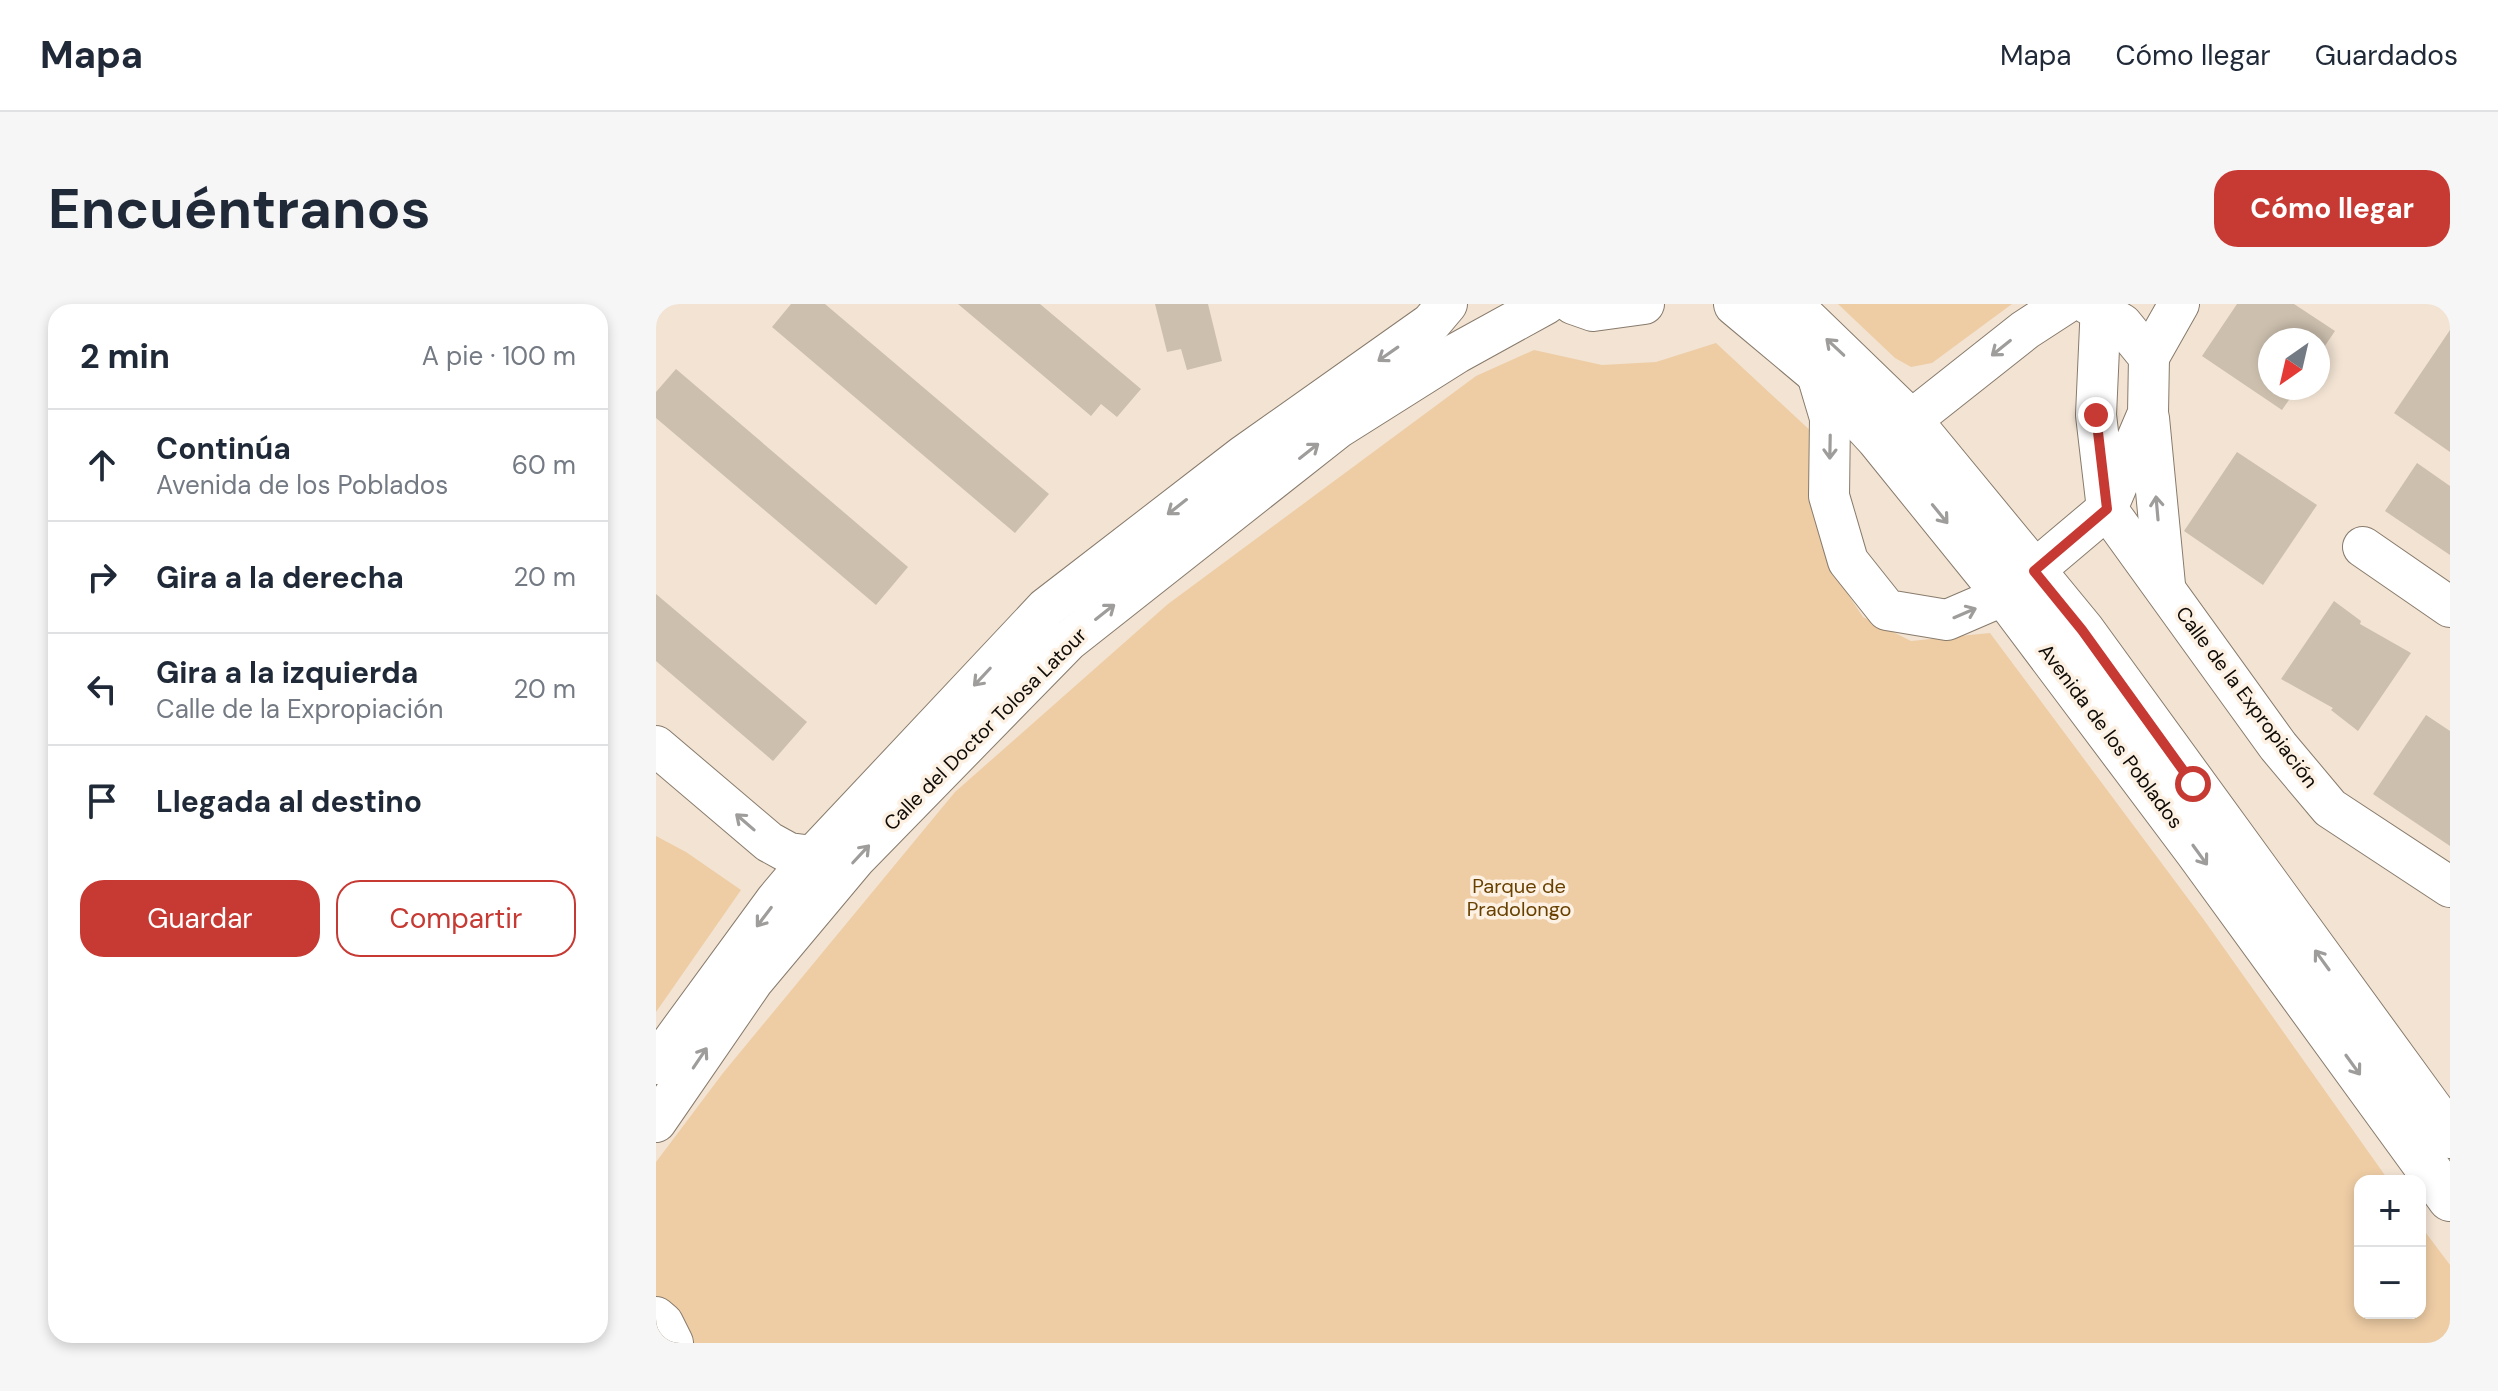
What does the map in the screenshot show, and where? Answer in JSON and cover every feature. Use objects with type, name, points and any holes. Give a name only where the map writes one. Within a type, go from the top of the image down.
[{"type":"main road","name":"Avenida de los Poblados","points":[[1736,304],[1903,441]]},
{"type":"main road","name":"Avenida de los Poblados","points":[[1789,304],[2020,583],[2197,851],[2450,1199]]},
{"type":"main road","name":"Avenida de los Poblados","points":[[2020,583],[2082,630],[2450,1136]]},
{"type":"street","name":"Calle del Doctor Tolosa Latour","points":[[656,1064],[769,909],[813,856],[1046,608],[1243,456],[1431,323],[1447,304]]},
{"type":"street","name":"Calle del Doctor Tolosa Latour","points":[[656,1122],[753,981],[856,858],[1068,641],[1338,428],[1457,353],[1546,304]]},
{"type":"street","points":[[1573,304],[1593,311],[1644,304]]},
{"type":"street","points":[[2088,305],[2122,324],[2149,357],[2179,304]]},
{"type":"street","points":[[1903,441],[2025,330],[2088,305]]},
{"type":"street","points":[[2088,305],[2107,509]]},
{"type":"street","name":"Calle de la Expropiación","points":[[2149,357],[2148,413],[2165,585]]},
{"type":"street","points":[[1816,371],[1830,418],[1829,496],[1848,561],[1887,610],[1947,620],[2020,583],[2107,509],[2148,413]]},
{"type":"street","name":"Calle de la Expropiación","points":[[2107,509],[2165,585],[2260,721],[2330,808],[2450,887]]},
{"type":"street","points":[[2363,547],[2450,607]]},
{"type":"street","points":[[656,746],[769,842],[789,853],[813,856]]},
{"type":"street","points":[[656,1317],[663,1323],[673,1343]]},
{"type":"green space","points":[[1838,304],[2012,304],[1932,363],[1911,367],[1895,358]]},
{"type":"green space","name":"Parque de Pradolongo","points":[[1716,343],[1814,434],[1831,569],[1863,617],[1911,641],[1990,633],[2204,920],[2385,1175],[2354,1175],[2354,1319],[2426,1319],[2426,1233],[2450,1265],[2450,1343],[656,1343],[656,1162],[723,1073],[955,792],[1168,604],[1476,376],[1534,350],[1602,365],[1656,362]]},
{"type":"green space","points":[[656,836],[686,852],[741,890],[656,1012]]},
{"type":"building","points":[[791,304],[825,304],[1049,494],[1015,533],[772,327]]},
{"type":"building","points":[[958,304],[1040,304],[1141,389],[1117,417],[1101,404],[1091,416]]},
{"type":"building","points":[[1155,304],[1208,304],[1222,361],[1187,370],[1181,349],[1167,352]]},
{"type":"building","points":[[2237,304],[2294,304],[2335,331],[2330,338],[2330,328],[2258,328],[2258,394],[2202,356]]},
{"type":"building","points":[[2450,330],[2450,452],[2394,413]]},
{"type":"building","points":[[676,369],[908,567],[876,605],[656,418],[656,392]]},
{"type":"building","points":[[2267,400],[2289,400],[2282,410]]},
{"type":"building","points":[[2237,452],[2317,505],[2263,585],[2184,531]]},
{"type":"building","points":[[2417,463],[2450,486],[2450,555],[2385,511]]},
{"type":"building","points":[[656,594],[807,722],[773,761],[656,661]]},
{"type":"building","points":[[2334,601],[2361,621],[2360,624],[2411,653],[2358,731],[2331,710],[2333,708],[2281,679]]},
{"type":"building","points":[[2426,715],[2450,731],[2450,846],[2373,794]]},
{"type":"route","points":[[2096,415],[2107,509],[2034,571],[2082,630],[2193,784]]}]
